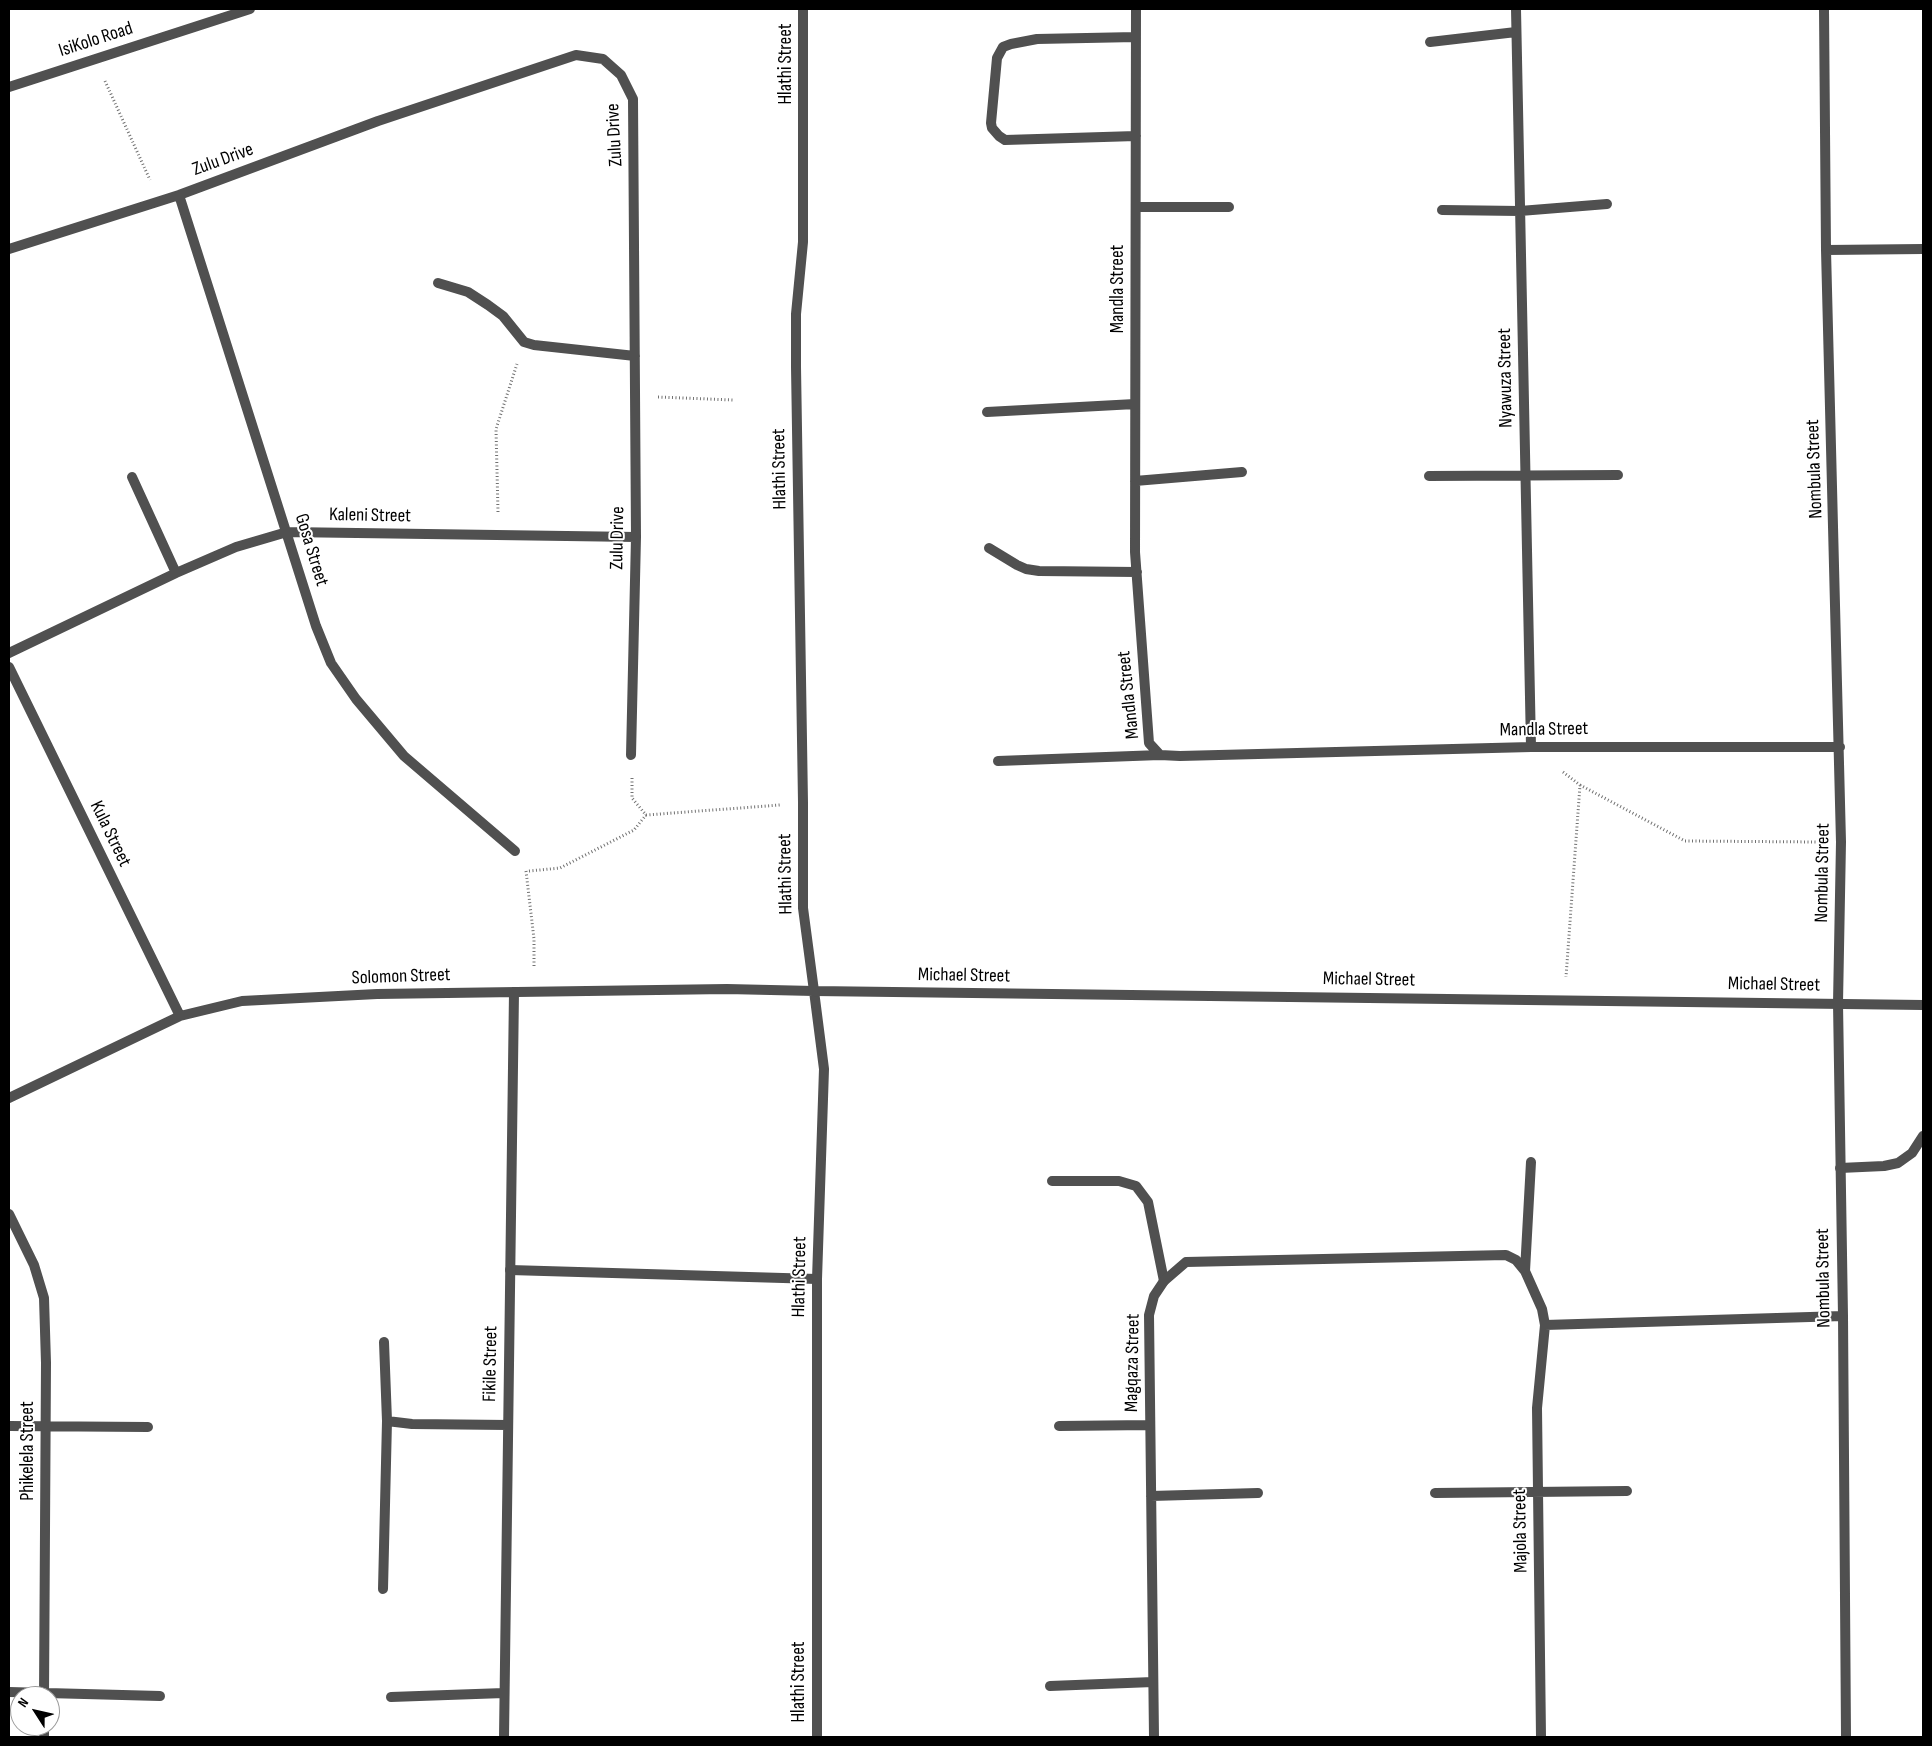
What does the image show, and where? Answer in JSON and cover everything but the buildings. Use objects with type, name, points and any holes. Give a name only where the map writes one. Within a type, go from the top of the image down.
[{"type":"street","name":"IsiKolo Road","points":[[9,87],[231,12],[250,9]]},
{"type":"street","name":"Hlathi Street","points":[[803,9],[803,242],[796,314],[803,908],[824,1069],[817,1278],[817,1737]]},
{"type":"street","name":"Mandla Street","points":[[1136,9],[1136,572],[1149,743],[1160,755],[1531,748],[1840,747]]},
{"type":"street","name":"Nyawuza Street","points":[[1516,9],[1531,748]]},
{"type":"street","name":"Nombula Street","points":[[1824,9],[1826,250],[1840,747],[1841,842],[1838,1003],[1843,1316],[1846,1737]]},
{"type":"street","points":[[1430,42],[1516,32]]},
{"type":"street","points":[[1136,37],[1038,39],[1003,47],[996,58],[991,123],[992,128],[1005,140],[1136,136]]},
{"type":"street","name":"Zulu Drive","points":[[9,249],[179,195],[378,121],[576,55],[603,60],[621,75],[633,99],[636,537],[631,755]]},
{"type":"street","name":"Gosa Street","points":[[179,195],[316,626],[331,663],[356,699],[404,756],[515,851]]},
{"type":"street","points":[[1442,210],[1520,211],[1607,204]]},
{"type":"street","points":[[1136,207],[1229,207]]},
{"type":"street","points":[[1826,250],[1923,249]]},
{"type":"street","points":[[438,283],[468,292],[488,305],[503,316],[524,342],[534,345],[635,356]]},
{"type":"street","points":[[987,412],[1135,404]]},
{"type":"street","points":[[1135,481],[1242,472]]},
{"type":"street","points":[[1429,476],[1618,475]]},
{"type":"street","points":[[132,478],[176,573]]},
{"type":"street","name":"Kaleni Street","points":[[9,653],[176,573],[236,547],[287,532],[636,537]]},
{"type":"street","points":[[989,548],[1026,569],[1039,571],[1136,572]]},
{"type":"street","name":"Kula Street","points":[[9,667],[180,1016]]},
{"type":"street","points":[[998,761],[1160,755]]},
{"type":"street","name":"Solomon Street","points":[[9,1098],[180,1016],[242,1001],[377,994],[727,989],[814,991]]},
{"type":"street","name":"Michael Street","points":[[814,991],[1923,1005]]},
{"type":"street","name":"Fikile Street","points":[[504,1737],[514,992]]},
{"type":"street","points":[[1840,1168],[1884,1166],[1898,1163],[1912,1153],[1923,1136]]},
{"type":"street","points":[[1525,1271],[1531,1162]]},
{"type":"street","points":[[1052,1182],[1120,1181],[1136,1186],[1148,1202],[1164,1281]]},
{"type":"street","name":"Phikelela Street","points":[[9,1214],[34,1265],[44,1298],[46,1363],[44,1686]]},
{"type":"street","name":"Majola Street","points":[[1506,1255],[1516,1260],[1525,1271],[1542,1309],[1545,1325],[1537,1408],[1541,1737]]},
{"type":"street","name":"Magqaza Street","points":[[1154,1737],[1149,1315],[1154,1296],[1164,1281],[1186,1262],[1506,1255]]},
{"type":"street","points":[[510,1270],[817,1278]]},
{"type":"street","points":[[1545,1325],[1843,1316]]},
{"type":"street","points":[[383,1589],[387,1421],[384,1342]]},
{"type":"street","points":[[387,1421],[412,1424],[508,1425]]},
{"type":"street","points":[[1059,1426],[1150,1425]]},
{"type":"street","points":[[9,1426],[148,1426]]},
{"type":"street","points":[[1435,1493],[1628,1491]]},
{"type":"street","points":[[1151,1496],[1258,1494]]},
{"type":"street","points":[[1050,1686],[1153,1682]]},
{"type":"street","points":[[391,1697],[504,1693]]},
{"type":"street","points":[[60,1695],[160,1696]]},
{"type":"path","points":[[95,59],[159,201]]},
{"type":"path","points":[[507,536],[498,514],[496,429],[524,342]]},
{"type":"path","points":[[635,396],[733,400]]},
{"type":"path","points":[[1531,748],[1580,784],[1685,841],[1841,842]]},
{"type":"path","points":[[631,755],[632,798],[646,815]]},
{"type":"path","points":[[1564,1000],[1580,784]]},
{"type":"path","points":[[526,871],[560,868],[634,830],[646,815],[753,808],[803,802]]},
{"type":"path","points":[[515,851],[526,871],[534,939],[534,992]]}]
